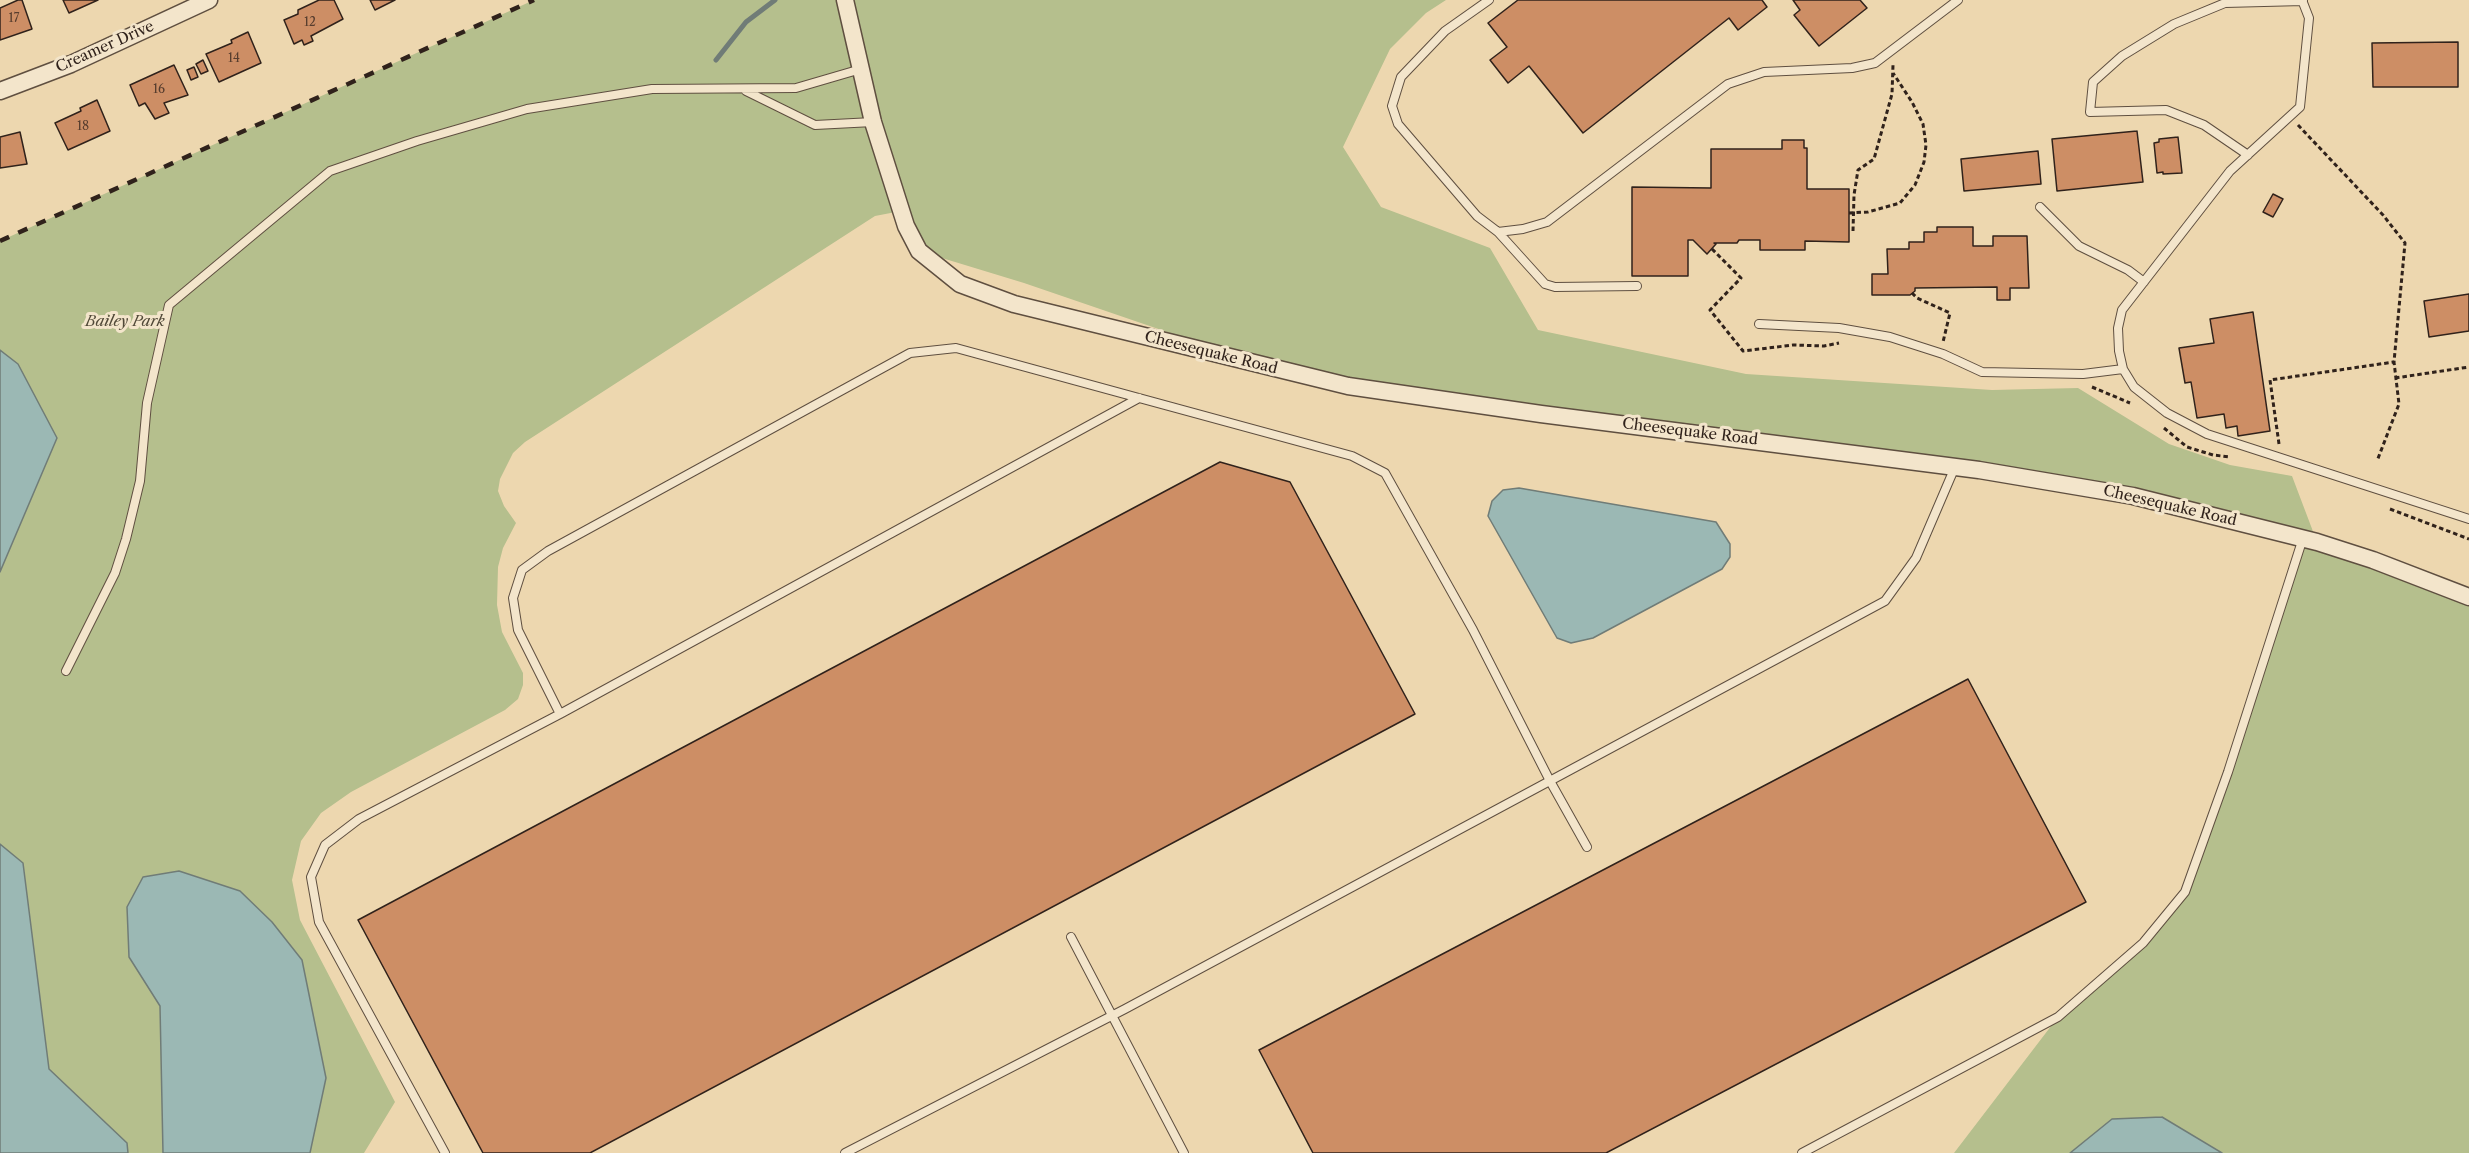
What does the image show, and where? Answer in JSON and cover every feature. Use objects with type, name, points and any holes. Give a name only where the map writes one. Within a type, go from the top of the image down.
[{"type":"street","name":"Creamer Drive","points":[[0,91],[71,64],[209,0]]},
{"type":"street","points":[[845,0],[873,122]]},
{"type":"street","name":"Cheesequake Road","points":[[873,122],[906,226],[919,251],[960,284],[1014,304],[1348,386],[1541,414],[1955,466],[2056,481],[2133,496],[2303,538],[2373,560],[2469,597]]},
{"type":"lane","points":[[1489,0],[1445,31],[1401,77],[1392,106],[1398,124],[1477,216],[1498,232],[1545,284],[1555,287],[1637,286]]},
{"type":"lane","points":[[1498,232],[1523,229],[1547,222],[1728,84],[1764,72],[1852,68],[1875,63],[1958,0]]},
{"type":"lane","points":[[2248,155],[2204,125],[2166,110],[2090,112],[2093,82],[2122,56],[2174,24],[2225,3],[2302,0],[2309,18],[2300,107],[2248,155],[2230,171],[2122,310],[2118,328],[2123,369],[2134,387],[2167,413],[2207,434],[2469,519]]},
{"type":"lane","points":[[66,671],[115,573],[126,539],[140,481],[147,403],[170,305],[330,171],[417,141],[528,109],[652,89],[796,88],[861,69]]},
{"type":"lane","points":[[744,90],[814,125],[873,122]]},
{"type":"lane","points":[[2040,207],[2079,246],[2128,270],[2144,282]]},
{"type":"lane","points":[[1759,324],[1839,328],[1890,337],[1943,354],[1982,372],[2084,375],[2123,369]]},
{"type":"lane","points":[[560,714],[518,630],[513,598],[522,570],[548,551],[910,353],[956,348],[1352,456],[1385,473],[1473,630],[1550,781],[1587,847]]},
{"type":"lane","points":[[445,1153],[319,922],[311,878],[325,845],[359,819],[560,714],[1139,398]]},
{"type":"lane","points":[[845,1153],[1112,1016],[1885,600],[1916,558],[1955,466]]},
{"type":"lane","points":[[1802,1153],[2058,1017],[2143,943],[2155,929],[2185,892],[2228,772],[2303,538]]},
{"type":"lane","points":[[1071,937],[1184,1153]]},
{"type":"path","points":[[1853,231],[1851,213],[1858,170],[1874,159],[1892,94],[1894,48]]},
{"type":"path","points":[[1851,213],[1868,212],[1900,203],[1915,185],[1924,162],[1926,145],[1923,124],[1893,73]]},
{"type":"path","points":[[2290,116],[2383,215],[2405,243],[2394,362],[2398,404],[2377,461]]},
{"type":"path","points":[[1712,249],[1741,278],[1710,310],[1743,351],[1793,345],[1824,346],[1845,342]]},
{"type":"path","points":[[1912,293],[1917,298],[1950,313],[1943,342]]},
{"type":"path","points":[[2280,449],[2270,380],[2394,362]]},
{"type":"path","points":[[2396,378],[2469,367]]},
{"type":"path","points":[[2090,386],[2136,406]]},
{"type":"path","points":[[2158,423],[2187,447],[2213,455],[2237,458]]},
{"type":"path","points":[[2384,507],[2469,538]]},
{"type":"green space","name":"Bailey Park","points":[[534,0],[1446,0],[1426,13],[1390,49],[1343,147],[1381,207],[1490,248],[1538,330],[1746,374],[1992,390],[2078,388],[2169,444],[2230,465],[2292,476],[2317,542],[2469,597],[2469,1153],[2222,1153],[2162,1117],[2112,1119],[2070,1153],[1954,1153],[2058,1017],[2155,929],[2185,892],[2303,539],[2133,496],[1327,375],[1176,335],[1024,283],[919,251],[901,211],[875,216],[525,442],[513,453],[500,479],[498,491],[504,506],[516,523],[503,548],[498,567],[497,605],[502,632],[523,673],[523,685],[518,699],[505,710],[351,792],[321,813],[301,841],[292,880],[300,920],[395,1102],[364,1153],[310,1153],[326,1078],[129,957],[160,1006],[163,1153],[128,1153],[127,1143],[49,1069],[23,863],[0,844],[0,241]]},
{"type":"water","points":[[0,350],[18,364],[57,438],[0,572]]},
{"type":"water","points":[[1519,488],[1716,522],[1730,544],[1730,557],[1722,569],[1593,638],[1571,643],[1557,638],[1488,516],[1492,501],[1503,490]]},
{"type":"water","points":[[0,844],[23,863],[49,1069],[127,1143],[128,1153],[0,1153]]},
{"type":"water","points":[[179,871],[240,891],[272,922],[302,960],[326,1078],[310,1153],[163,1153],[160,1006],[129,957],[127,907],[143,877]]},
{"type":"water","points":[[2162,1117],[2222,1153],[2070,1153],[2112,1119]]},
{"type":"building","points":[[22,0],[32,29],[0,40],[0,8]]},
{"type":"building","points":[[63,0],[98,0],[69,13]]},
{"type":"building","points":[[319,0],[334,0],[343,19],[311,36],[313,41],[304,45],[302,40],[294,44],[284,20]]},
{"type":"building","points":[[370,0],[395,0],[375,10]]},
{"type":"building","points":[[1518,0],[1762,0],[1767,7],[1738,30],[1729,18],[1583,133],[1529,66],[1508,83],[1490,60],[1507,47],[1488,23]]},
{"type":"building","points":[[1793,0],[1860,0],[1867,8],[1819,46],[1794,15],[1800,10]]},
{"type":"building","points":[[248,32],[261,63],[219,82],[206,54],[232,43],[231,40]]},
{"type":"building","points":[[2458,42],[2458,87],[2373,87],[2372,43]]},
{"type":"building","points":[[203,60],[208,71],[201,74],[196,64]]},
{"type":"building","points":[[174,65],[188,95],[164,103],[169,113],[155,119],[145,103],[139,106],[130,85]]},
{"type":"building","points":[[194,67],[198,77],[191,80],[187,70]]},
{"type":"building","points":[[97,100],[110,131],[68,150],[55,123],[81,111],[80,108]]},
{"type":"building","points":[[2137,131],[2143,182],[2057,191],[2052,139]]},
{"type":"building","points":[[20,132],[27,164],[0,168],[0,137]]},
{"type":"building","points":[[2178,137],[2182,173],[2157,173],[2154,143],[2159,142],[2159,139]]},
{"type":"building","points":[[1782,140],[1804,140],[1804,148],[1807,148],[1807,189],[1849,189],[1849,242],[1805,241],[1805,250],[1760,250],[1760,240],[1739,240],[1737,243],[1714,243],[1716,244],[1707,254],[1693,240],[1688,240],[1688,276],[1632,276],[1632,187],[1711,188],[1711,149],[1782,149]]},
{"type":"building","points":[[2038,151],[2041,184],[1964,191],[1961,159]]},
{"type":"building","points":[[2273,194],[2283,199],[2273,217],[2263,212]]},
{"type":"building","points":[[1937,227],[1973,227],[1973,246],[1993,246],[1993,236],[2027,236],[2029,288],[2010,288],[2010,300],[1997,300],[1997,287],[1915,288],[1910,295],[1872,295],[1872,274],[1888,274],[1887,249],[1909,249],[1909,242],[1924,242],[1924,232],[1937,232]]},
{"type":"building","points":[[2469,294],[2469,331],[2429,337],[2424,301]]},
{"type":"building","points":[[2253,312],[2270,431],[2238,436],[2237,426],[2226,428],[2224,414],[2197,418],[2191,382],[2185,383],[2179,348],[2214,343],[2210,319]]},
{"type":"building","points":[[1220,462],[1290,482],[1415,714],[590,1153],[483,1153],[358,920]]},
{"type":"building","points":[[1968,679],[2086,902],[1606,1153],[1313,1153],[1259,1050]]},
{"type":"waterway","points":[[716,60],[746,22],[775,0]]},
{"type":"railway","points":[[0,241],[534,0]]}]
